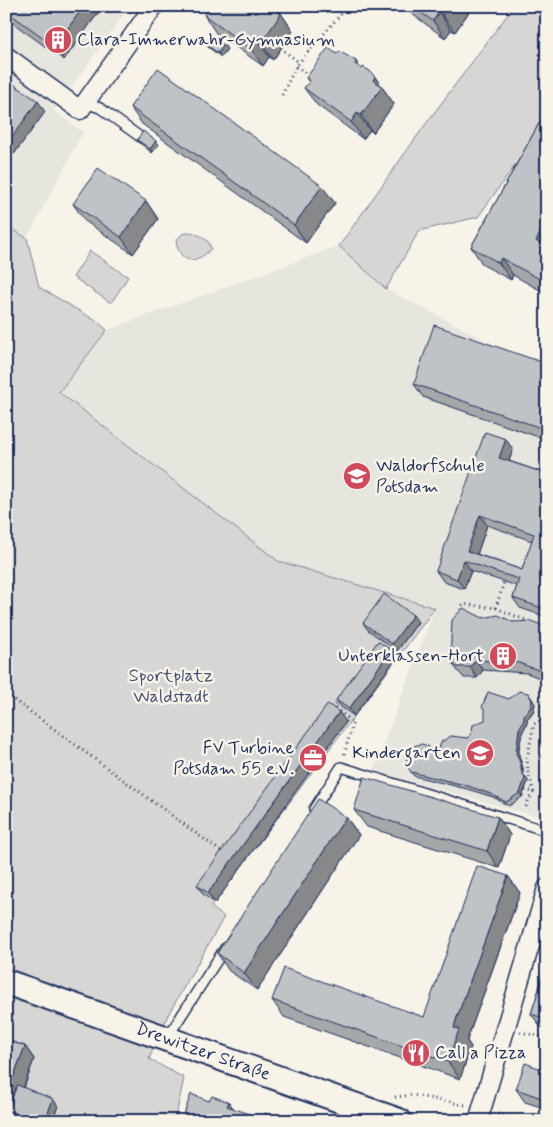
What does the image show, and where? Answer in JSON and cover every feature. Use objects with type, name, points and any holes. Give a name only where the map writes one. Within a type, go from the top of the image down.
[{"type":"street","points":[[6,56],[83,106],[154,6]]},
{"type":"street","points":[[478,1121],[547,888]]},
{"type":"street","name":"Drewitzer Straße","points":[[6,982],[399,1121]]},
{"type":"lane","points":[[83,106],[100,108],[143,139]]},
{"type":"lane","points":[[309,817],[341,767],[547,831]]},
{"type":"lane","points":[[167,1039],[228,943]]},
{"type":"path","points":[[282,95],[296,66],[348,6]]},
{"type":"path","points":[[280,48],[299,62]]},
{"type":"path","points":[[296,66],[318,82]]},
{"type":"path","points":[[539,479],[547,460]]},
{"type":"path","points":[[532,471],[547,476]]},
{"type":"path","points":[[496,608],[504,582]]},
{"type":"path","points":[[459,623],[458,616],[463,604],[496,608],[533,624]]},
{"type":"path","points":[[526,621],[526,626]]},
{"type":"path","points":[[6,694],[228,856]]},
{"type":"path","points":[[534,792],[528,772],[527,759],[534,724],[539,721],[543,701],[547,698]]},
{"type":"path","points":[[340,699],[334,707],[353,722],[341,767]]},
{"type":"path","points":[[525,790],[534,792]]},
{"type":"path","points":[[521,823],[528,801],[534,792]]},
{"type":"path","points":[[505,1029],[547,1038]]},
{"type":"path","points":[[541,1121],[545,1109]]},
{"type":"shaded area","points":[[6,6],[130,6],[54,111],[83,132],[27,238],[6,226]]},
{"type":"shaded area","name":"Waldorfschule Potsdam","points":[[339,246],[386,289],[547,370],[547,804],[543,818],[373,771],[435,608],[278,561],[59,391],[107,330]]},
{"type":"green space","points":[[514,6],[547,6],[547,121],[478,217],[419,231],[386,289],[339,246],[425,125]]},
{"type":"green space","name":"Sportplatz Waldstadt","points":[[6,226],[27,238],[39,287],[98,322],[107,330],[59,392],[278,561],[435,608],[211,907],[224,917],[168,1015],[149,1059],[184,1078],[175,1121],[6,1121]]},
{"type":"green space","points":[[191,232],[206,240],[211,249],[200,257],[189,260],[181,254],[176,241],[182,234]]},
{"type":"green space","points":[[90,251],[128,277],[111,303],[73,277]]},
{"type":"building","points":[[6,6],[84,6],[55,46],[6,11]]},
{"type":"building","points":[[207,6],[274,6],[272,8],[281,14],[261,43],[257,40],[251,49],[204,15],[210,8]]},
{"type":"building","points":[[412,6],[449,6],[442,15],[439,12],[433,21]]},
{"type":"building","points":[[211,36],[224,45],[218,53],[205,44]]},
{"type":"building","points":[[328,48],[337,54],[339,51],[356,61],[355,64],[362,69],[363,67],[370,71],[375,77],[373,80],[382,87],[361,115],[357,113],[351,122],[304,88],[310,81],[306,78]]},
{"type":"building","points":[[158,68],[322,186],[294,225],[130,107]]},
{"type":"building","points":[[6,79],[38,101],[7,144],[6,143]]},
{"type":"building","points":[[547,109],[547,220],[536,241],[547,247],[547,283],[501,258],[499,263],[471,247]]},
{"type":"building","points":[[143,131],[156,141],[150,149],[137,140]]},
{"type":"building","points":[[98,168],[146,201],[121,237],[73,204]]},
{"type":"building","points":[[434,325],[547,364],[547,430],[414,384]]},
{"type":"building","name":"Waldorfschule Potsdam","points":[[485,432],[506,439],[499,458],[547,474],[547,593],[542,608],[513,598],[519,579],[464,560],[457,579],[436,571]],"holes":[[[480,515],[534,534],[522,570],[467,551]]]},
{"type":"building","points":[[384,594],[413,615],[392,644],[363,623]]},
{"type":"building","name":"Unterklassen-Hort","points":[[463,608],[483,618],[498,615],[513,622],[531,621],[547,627],[547,663],[538,670],[519,663],[476,660],[470,667],[457,667],[450,660],[452,620]]},
{"type":"building","points":[[378,641],[391,650],[349,709],[336,700]]},
{"type":"building","name":"Kindergarten","points":[[519,691],[528,693],[532,700],[519,729],[516,753],[525,778],[520,793],[506,802],[491,794],[465,785],[411,772],[406,765],[407,755],[413,746],[422,744],[428,746],[434,753],[438,752],[441,742],[451,736],[467,738],[471,735],[473,725],[485,720],[485,711],[482,707],[488,692],[509,699]]},
{"type":"building","points":[[328,704],[339,712],[208,893],[197,885]]},
{"type":"building","points":[[364,777],[498,817],[487,851],[354,810]]},
{"type":"building","points":[[318,799],[346,817],[244,973],[217,953]]},
{"type":"building","points":[[477,866],[508,876],[456,1020],[454,1028],[459,1029],[448,1062],[272,1000],[284,968],[424,1017]]},
{"type":"building","points":[[547,964],[547,1019],[531,1014]]},
{"type":"building","points":[[6,1040],[25,1046],[6,1097]]},
{"type":"building","points":[[525,1063],[547,1071],[547,1100],[516,1089]]},
{"type":"building","points":[[17,1085],[53,1099],[45,1121],[35,1121],[8,1110]]},
{"type":"building","points":[[191,1094],[209,1101],[212,1096],[229,1102],[227,1106],[263,1119],[265,1113],[283,1121],[185,1121],[182,1120]]},
{"type":"place","name":"Clara-Immerwahr-Gymnasium","points":[[58,40]]},
{"type":"place","name":"Waldorfschule Potsdam","points":[[357,476]]},
{"type":"place","name":"Unterklassen-Hort","points":[[503,656]]},
{"type":"place","name":"Kindergarten","points":[[480,753]]},
{"type":"place","name":"FV Turbine Potsdam 55 e.V.","points":[[313,758]]},
{"type":"place","name":"Call a Pizza","points":[[416,1053]]}]
